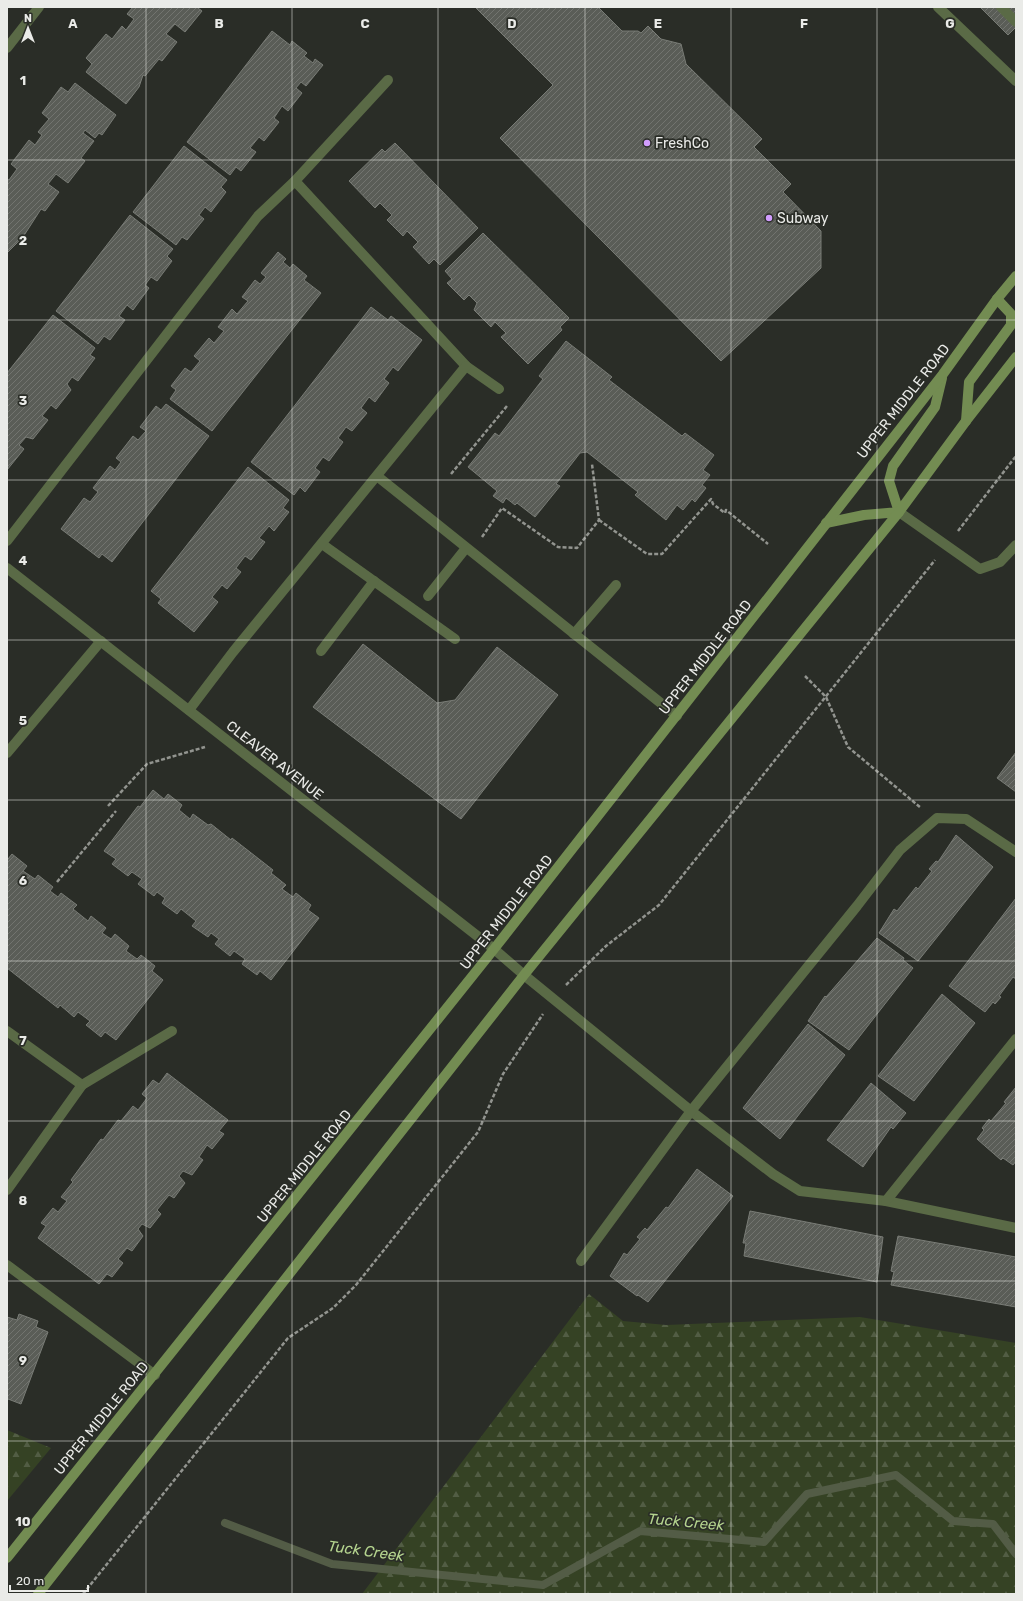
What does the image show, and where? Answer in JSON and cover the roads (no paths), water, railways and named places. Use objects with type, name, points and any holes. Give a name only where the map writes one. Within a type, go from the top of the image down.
[{"type":"main road","name":"UPPER MIDDLE ROAD","points":[[7,1558],[494,950],[943,374],[997,299],[1016,276]]},
{"type":"main road","points":[[966,421],[969,382],[1011,325],[1011,314],[997,299]]},
{"type":"main road","points":[[38,1594],[524,975],[899,512],[966,421],[1016,357]]},
{"type":"main road","points":[[899,512],[889,481],[893,466],[935,407],[943,374]]},
{"type":"main road","points":[[826,523],[864,515],[899,512]]},
{"type":"street","points":[[7,48],[39,7]]},
{"type":"street","points":[[938,7],[1016,81]]},
{"type":"street","points":[[1001,7],[1016,22]]},
{"type":"street","points":[[7,541],[258,216],[295,181],[388,80]]},
{"type":"street","points":[[295,181],[466,366],[499,389]]},
{"type":"street","points":[[189,710],[233,652],[466,366]]},
{"type":"street","points":[[377,476],[677,716]]},
{"type":"street","points":[[899,512],[980,569],[1000,562],[1016,545]]},
{"type":"street","points":[[322,544],[455,639]]},
{"type":"street","points":[[428,596],[469,550]]},
{"type":"street","name":"CLEAVER AVENUE","points":[[7,568],[494,950],[552,1000],[691,1112],[773,1174],[800,1191],[886,1201],[1016,1228]]},
{"type":"street","points":[[321,651],[374,581]]},
{"type":"street","points":[[574,634],[616,585]]},
{"type":"street","points":[[7,753],[101,642]]},
{"type":"street","points":[[581,1261],[691,1112],[857,906],[900,850],[937,818],[966,818],[1016,852]]},
{"type":"street","points":[[7,1031],[82,1085]]},
{"type":"street","points":[[7,1190],[82,1085],[172,1031]]},
{"type":"street","points":[[886,1201],[1016,1039]]},
{"type":"street","points":[[7,1265],[155,1375]]},
{"type":"waterway","name":"Tuck Creek","points":[[225,1523],[332,1564],[543,1585],[640,1531],[764,1542],[807,1494],[896,1475],[953,1521],[993,1524],[1016,1554]]},
{"type":"place","name":"FreshCo","points":[[647,143]]},
{"type":"place","name":"Subway","points":[[769,218]]}]
